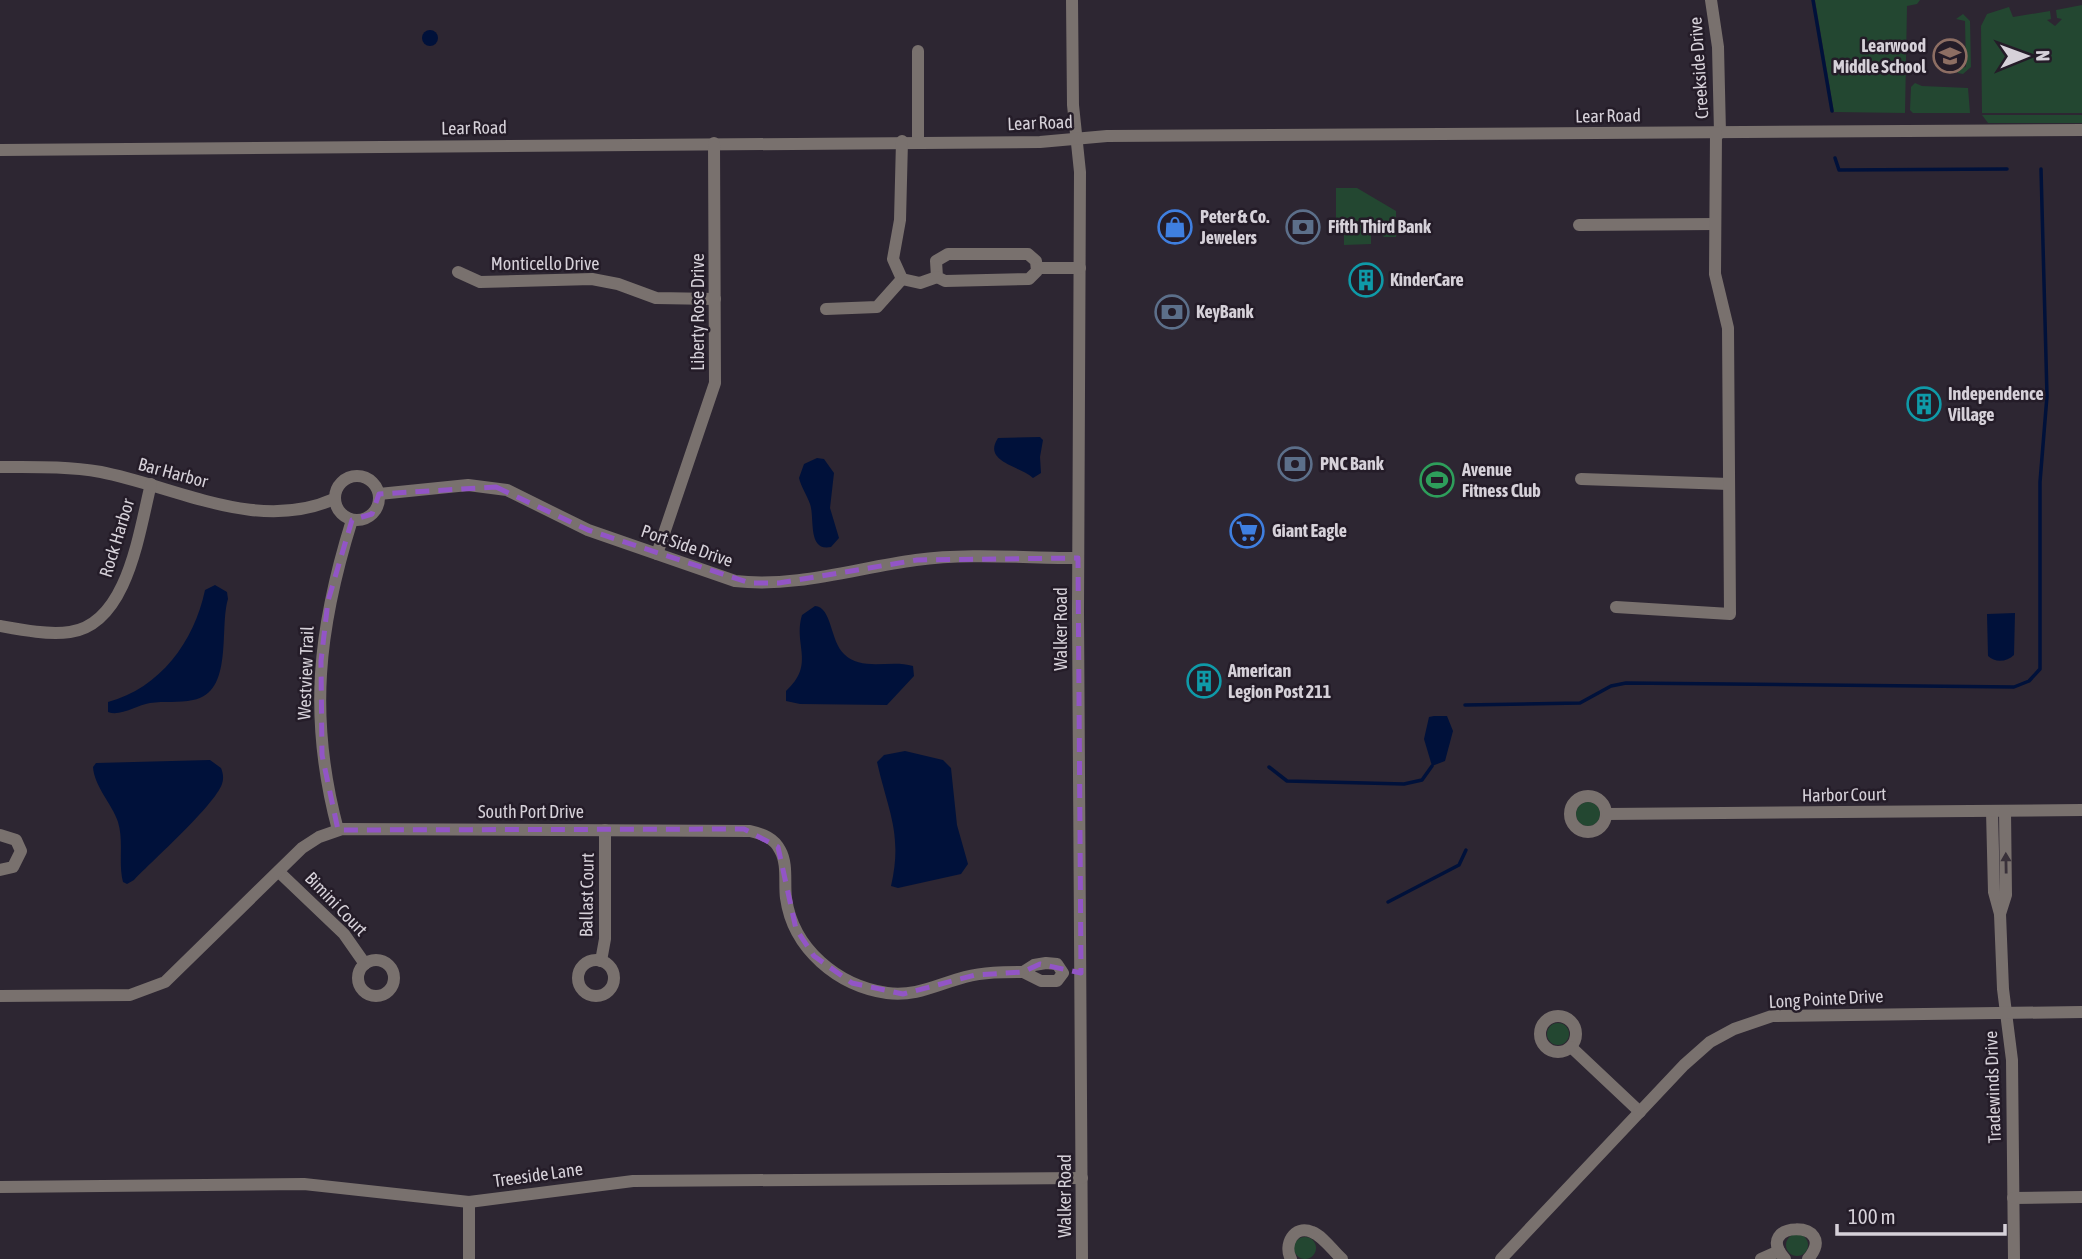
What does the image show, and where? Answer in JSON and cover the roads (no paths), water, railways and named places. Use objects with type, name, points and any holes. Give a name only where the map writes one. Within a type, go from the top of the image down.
[{"type":"street","name":"Walker Road","points":[[1072,0],[1073,105],[1077,139],[1080,268],[1078,558],[1083,1259]]},
{"type":"street","name":"Creekside Drive","points":[[1616,607],[1730,614],[1728,328],[1715,274],[1718,47],[1711,0]]},
{"type":"street","points":[[918,51],[918,141]]},
{"type":"street","name":"Lear Road","points":[[0,150],[2082,130]]},
{"type":"street","points":[[902,141],[900,220],[893,259],[902,279]]},
{"type":"street","name":"Liberty Rose Drive","points":[[657,554],[715,383],[714,143]]},
{"type":"street","points":[[1579,225],[1715,225]]},
{"type":"street","points":[[948,254],[1028,254],[1036,261],[1037,268],[1029,279],[945,281],[937,276],[936,261],[948,254]]},
{"type":"street","points":[[1037,268],[1080,268]]},
{"type":"street","name":"Monticello Drive","points":[[458,272],[480,282],[592,279],[618,284],[656,299],[715,299]]},
{"type":"street","points":[[902,279],[920,283],[937,276]]},
{"type":"street","points":[[825,309],[877,307],[902,279]]},
{"type":"street","name":"Bar Harbor","points":[[0,467],[67,467],[151,484],[244,510],[284,512],[334,499]]},
{"type":"street","points":[[350,476],[365,477],[379,494],[379,501],[372,514],[359,520],[352,520],[340,513],[334,499],[338,485],[350,476]]},
{"type":"street","points":[[1581,479],[1728,484]]},
{"type":"street","name":"Rock Harbor","points":[[0,626],[71,632],[99,621],[117,598],[151,484]]},
{"type":"street","name":"Port Side Drive","points":[[379,494],[452,486],[496,488],[530,500],[587,530],[735,581],[766,584],[928,559],[1078,558]]},
{"type":"street","name":"Westview Trail","points":[[338,830],[322,755],[321,661],[328,601],[352,520]]},
{"type":"street","name":"Harbor Court","points":[[1607,814],[2082,810]]},
{"type":"street","name":"Tradewinds Drive","points":[[1992,811],[1994,892],[2000,914],[2012,1060],[2014,1259]]},
{"type":"street","name":"Tradewinds Drive","points":[[2000,914],[2006,895],[2005,811]]},
{"type":"street","name":"South Port Drive","points":[[0,996],[117,996],[153,987],[186,965],[302,848],[338,830],[744,830],[770,838],[783,858],[786,900],[800,937],[814,956],[836,975],[869,989],[910,994],[975,975],[1023,972],[1034,965],[1046,963],[1057,964],[1063,973],[1081,973]]},
{"type":"street","name":"Ballast Court","points":[[601,961],[605,939],[605,830]]},
{"type":"street","points":[[0,835],[16,840],[21,851],[13,867],[0,870]]},
{"type":"street","name":"Bimini Court","points":[[279,872],[344,934],[365,964]]},
{"type":"street","name":"Long Pointe Drive","points":[[1501,1259],[1710,1042],[1759,1019],[1799,1014],[2082,1012]]},
{"type":"street","points":[[1571,1047],[1640,1112]]},
{"type":"street","name":"Treeside Lane","points":[[0,1187],[304,1184],[469,1202],[633,1181],[1082,1178]]},
{"type":"street","points":[[2013,1198],[2082,1197]]},
{"type":"street","points":[[469,1202],[469,1259]]},
{"type":"street","points":[[1761,1259],[1782,1255],[1781,1235],[1790,1228],[1799,1227],[1810,1233],[1814,1240],[1814,1251],[1808,1259]]},
{"type":"street","points":[[1292,1259],[1288,1249],[1289,1240],[1301,1231],[1314,1232],[1333,1256]]},
{"type":"water","points":[[430,30],[438,38],[430,46],[422,38]]},
{"type":"water","points":[[1040,437],[1043,440],[1041,473],[1033,478],[995,453],[994,446],[998,438]]},
{"type":"water","points":[[817,458],[824,459],[834,473],[830,508],[839,538],[831,547],[823,547],[815,539],[810,504],[799,478],[804,464]]},
{"type":"water","points":[[215,585],[227,592],[228,599],[223,658],[215,685],[206,695],[193,700],[150,703],[123,712],[108,712],[108,702],[144,686],[172,660],[193,627],[205,590]]},
{"type":"water","points":[[815,606],[825,612],[839,648],[851,659],[868,664],[913,666],[914,676],[887,705],[800,704],[786,701],[786,691],[795,681],[802,663],[802,615]]},
{"type":"water","points":[[2015,613],[2014,655],[2001,661],[1994,660],[1988,656],[1987,614]]},
{"type":"water","points":[[1447,716],[1453,731],[1445,761],[1432,766],[1424,739],[1429,717]]},
{"type":"water","points":[[905,751],[943,760],[951,768],[957,825],[968,864],[961,874],[898,888],[891,886],[895,837],[877,762],[884,755]]},
{"type":"water","points":[[210,760],[221,768],[223,774],[217,794],[196,819],[134,880],[127,884],[123,882],[118,822],[96,781],[93,767],[96,763]]},
{"type":"waterway","points":[[1813,0],[1832,111]]},
{"type":"waterway","points":[[1835,158],[1839,170],[2007,169]]},
{"type":"waterway","points":[[1465,705],[1580,703],[1611,686],[1626,683],[2014,687],[2029,681],[2040,669],[2040,482],[2047,396],[2041,169]]},
{"type":"waterway","points":[[1269,767],[1287,781],[1404,784],[1422,780],[1432,766]]},
{"type":"waterway","points":[[1388,902],[1459,865],[1466,850]]},
{"type":"place","name":"Learwood Middle School","points":[[1950,56]]},
{"type":"place","name":"Peter & Co. Jewelers","points":[[1175,227]]},
{"type":"place","name":"Fifth Third Bank","points":[[1303,227]]},
{"type":"place","name":"KinderCare","points":[[1366,280]]},
{"type":"place","name":"KeyBank","points":[[1172,312]]},
{"type":"place","name":"Independence Village","points":[[1924,404]]},
{"type":"place","name":"PNC Bank","points":[[1295,464]]},
{"type":"place","name":"Avenue Fitness Club","points":[[1437,480]]},
{"type":"place","name":"Giant Eagle","points":[[1247,531]]},
{"type":"place","name":"American Legion Post 211","points":[[1204,681]]}]
